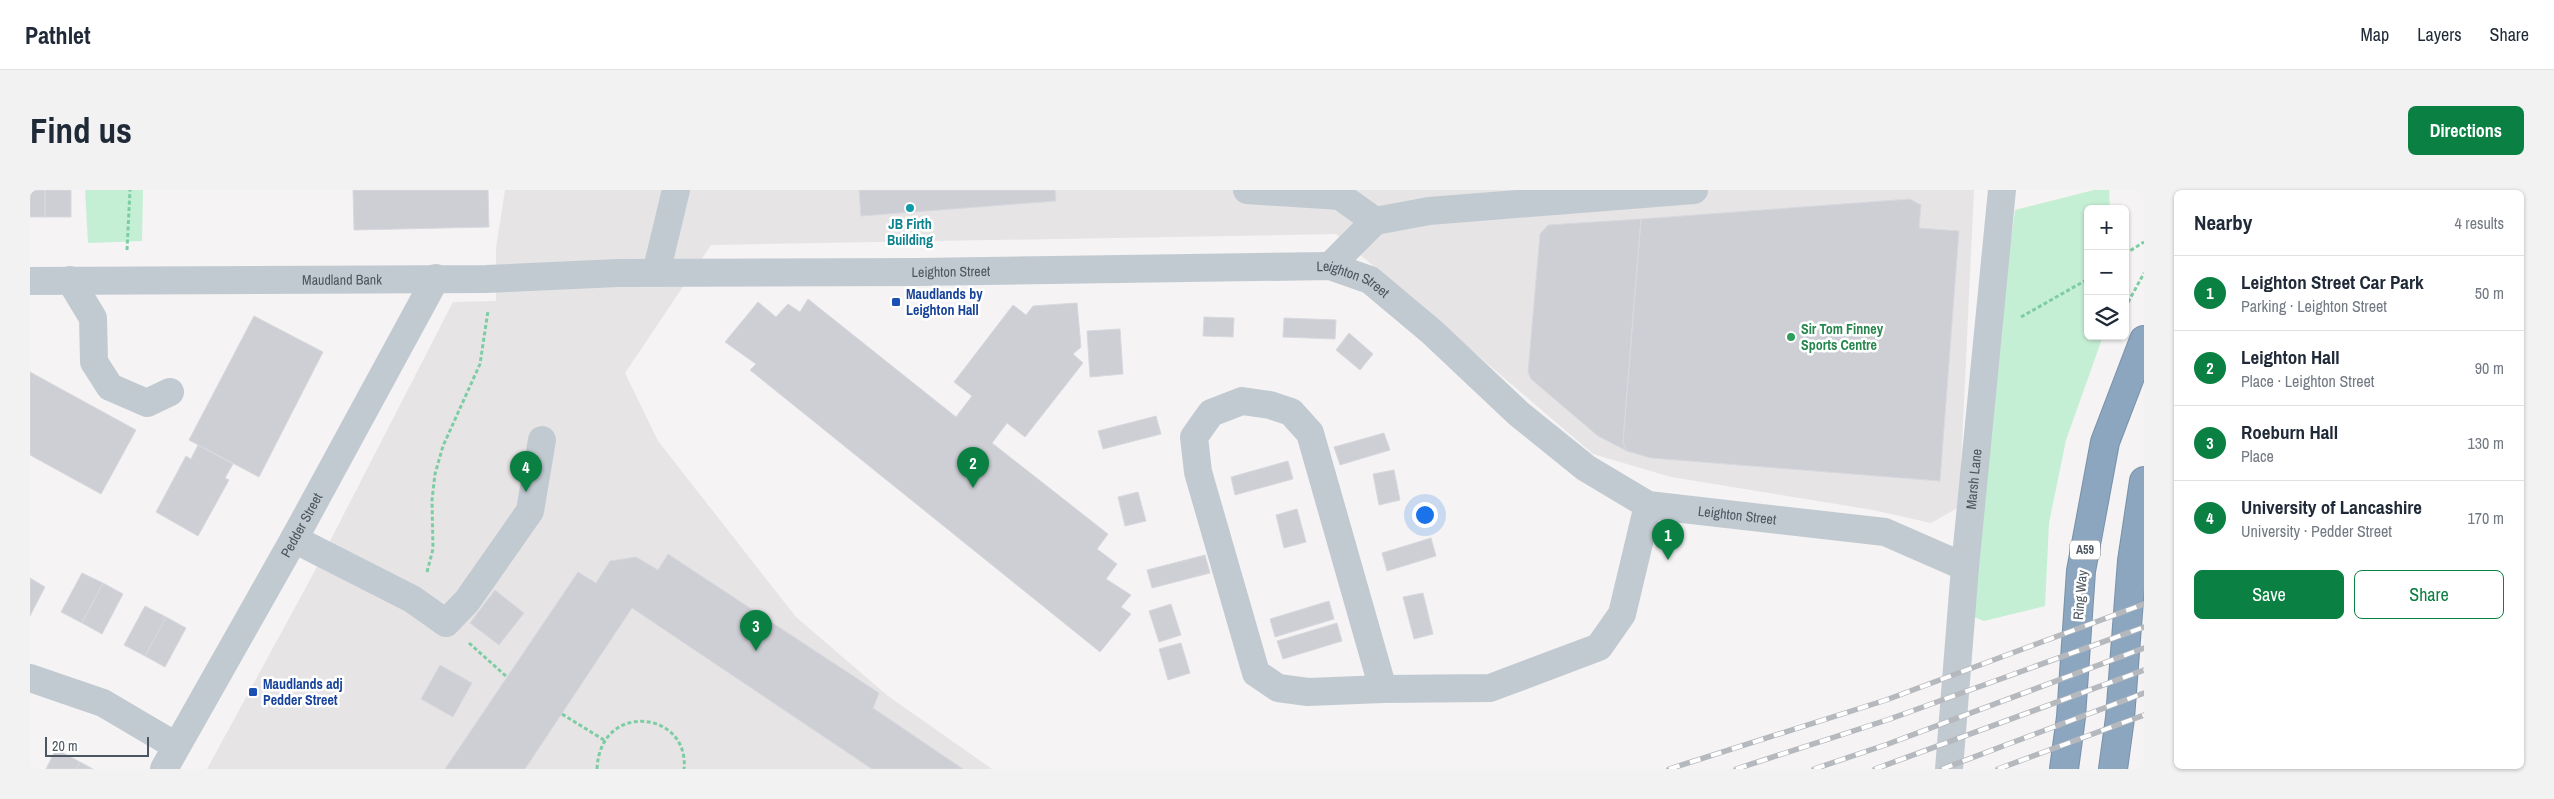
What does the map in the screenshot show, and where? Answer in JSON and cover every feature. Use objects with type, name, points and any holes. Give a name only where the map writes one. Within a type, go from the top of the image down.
[{"type":"highway","name":"Ring Way","points":[[2064,769],[2071,716],[2081,571],[2105,442],[2144,340]]},
{"type":"highway","points":[[2112,769],[2120,718],[2132,561],[2144,481]]},
{"type":"street","points":[[659,273],[676,190]]},
{"type":"street","points":[[1247,190],[1340,196],[1375,221]]},
{"type":"street","points":[[1330,266],[1375,221],[1429,211],[1637,192],[1694,190]]},
{"type":"street","name":"Marsh Lane","points":[[1949,769],[1965,567],[2002,190]]},
{"type":"street","name":"Leighton Street","points":[[659,273],[1330,266],[1370,280],[1432,332],[1519,414],[1586,468],[1648,505],[1885,532],[1965,567]]},
{"type":"street","name":"Maudland Bank","points":[[30,281],[491,279],[659,273]]},
{"type":"street","name":"Pedder Street","points":[[170,757],[294,539],[436,278]]},
{"type":"street","points":[[70,280],[93,318],[94,362],[110,387],[147,403],[170,392]]},
{"type":"street","points":[[1383,689],[1310,433],[1291,412],[1270,405],[1242,401],[1211,413],[1194,437],[1198,472],[1256,673],[1278,688],[1308,692],[1490,688],[1599,647],[1622,614],[1648,505]]},
{"type":"street","points":[[294,539],[412,599],[446,623],[467,601],[530,511],[542,440]]},
{"type":"street","points":[[30,678],[103,703],[170,757]]},
{"type":"path","points":[[125,280],[130,190]]},
{"type":"path","points":[[2129,251],[2144,242]]},
{"type":"path","points":[[2129,300],[2144,272]]},
{"type":"path","points":[[412,599],[427,572],[433,549],[432,500],[443,446],[480,364],[488,318],[491,279]]},
{"type":"path","points":[[1987,337],[2084,281]]},
{"type":"path","points":[[446,623],[507,677]]},
{"type":"path","points":[[562,714],[604,740]]},
{"type":"path","points":[[596,769],[597,754],[604,740],[615,729],[629,722],[644,721],[659,724],[672,733],[681,746],[685,761],[684,769]]},
{"type":"shaded area","points":[[505,190],[1974,190],[1959,507],[1931,523],[1873,510],[1671,477],[1593,454],[1336,234],[711,245],[625,373],[658,441],[796,617],[888,696],[992,769],[207,769],[311,578],[453,302],[496,301],[496,248]]},
{"type":"green space","points":[[85,190],[143,190],[142,241],[88,243]]},
{"type":"green space","points":[[2094,190],[2109,190],[2110,205],[2084,205],[2084,340],[2102,340],[2066,440],[2049,523],[2045,606],[1984,621],[1961,612],[2015,210]]},
{"type":"building","points":[[30,190],[45,190],[45,217],[30,217]]},
{"type":"building","points":[[45,190],[71,190],[71,217],[45,217]]},
{"type":"building","points":[[353,190],[488,190],[489,227],[354,230]]},
{"type":"building","name":"JB Firth Building","points":[[859,190],[1055,190],[1056,201],[861,216]]},
{"type":"building","name":"Sir Tom Finney Sports Centre","points":[[1910,199],[1921,205],[1919,228],[1959,231],[1940,481],[1651,458],[1627,451],[1623,443],[1641,219]]},
{"type":"building","points":[[1641,219],[1623,443],[1627,451],[1598,436],[1531,379],[1528,372],[1540,234],[1548,225]]},
{"type":"building","points":[[808,299],[956,417],[972,396],[954,382],[1013,305],[1026,315],[1033,306],[1077,303],[1081,347],[1073,354],[1083,363],[1025,437],[1007,423],[992,443],[1108,534],[1097,549],[1117,564],[1106,579],[1131,595],[1121,607],[1131,614],[1100,652],[750,370],[756,364],[725,342],[758,302],[776,317],[788,304],[800,312]]},
{"type":"building","points":[[254,316],[323,352],[259,477],[189,440]]},
{"type":"building","points":[[1204,317],[1234,318],[1233,337],[1203,336]]},
{"type":"building","points":[[1284,318],[1336,320],[1335,339],[1283,337]]},
{"type":"building","points":[[1120,329],[1123,374],[1090,377],[1087,331]]},
{"type":"building","points":[[1349,333],[1373,354],[1360,370],[1336,350]]},
{"type":"building","points":[[30,372],[136,430],[101,494],[30,455]]},
{"type":"building","points":[[1156,416],[1161,434],[1103,449],[1098,431]]},
{"type":"building","points":[[1384,433],[1390,450],[1340,465],[1334,447]]},
{"type":"building","points":[[198,445],[233,464],[225,478],[229,480],[198,536],[156,512],[186,456],[191,459]]},
{"type":"building","points":[[1288,461],[1293,479],[1235,495],[1231,477]]},
{"type":"building","points":[[1394,470],[1400,500],[1379,505],[1373,474]]},
{"type":"building","points":[[1138,492],[1146,521],[1125,526],[1118,497]]},
{"type":"building","points":[[1297,509],[1306,542],[1284,548],[1276,515]]},
{"type":"building","points":[[1431,538],[1436,556],[1387,571],[1382,553]]},
{"type":"building","points":[[668,554],[879,693],[873,708],[963,769],[872,769],[632,608],[525,769],[445,769],[578,572],[596,583],[610,561],[636,557],[658,570]]},
{"type":"building","points":[[1205,555],[1210,573],[1152,588],[1147,570]]},
{"type":"building","points":[[82,573],[103,583],[82,623],[61,612]]},
{"type":"building","points":[[30,578],[45,587],[30,616]]},
{"type":"building","points":[[103,583],[123,594],[102,634],[82,623]]},
{"type":"building","points":[[495,590],[524,613],[499,645],[470,623]]},
{"type":"building","points":[[1423,593],[1433,634],[1414,639],[1403,597]]},
{"type":"building","points":[[1329,601],[1334,619],[1275,637],[1270,619]]},
{"type":"building","points":[[1171,604],[1181,635],[1159,642],[1149,611]]},
{"type":"building","points":[[145,606],[166,617],[145,656],[124,645]]},
{"type":"building","points":[[166,617],[186,628],[165,667],[145,656]]},
{"type":"building","points":[[1337,623],[1342,641],[1283,659],[1277,641]]},
{"type":"building","points":[[1181,643],[1190,673],[1168,680],[1159,649]]},
{"type":"building","points":[[440,665],[472,683],[453,717],[421,699]]},
{"type":"building","points":[[56,749],[80,762],[76,769],[46,769]]},
{"type":"building","points":[[80,762],[93,769],[76,769]]},
{"type":"railway","points":[[1669,769],[1886,700],[2144,604]]},
{"type":"railway","points":[[1736,769],[1887,720],[2144,627]]},
{"type":"railway","points":[[1814,769],[1888,744],[2144,648]]},
{"type":"railway","points":[[1875,769],[2144,670]]},
{"type":"railway","points":[[1942,769],[2144,693]]},
{"type":"railway","points":[[1998,769],[2144,715]]},
{"type":"place","name":"JB Firth Building","points":[[910,208]]},
{"type":"place","name":"Maudlands by Leighton Hall","points":[[896,302]]},
{"type":"place","name":"Sir Tom Finney Sports Centre","points":[[1791,337]]},
{"type":"place","name":"Leighton Hall","points":[[973,488]]},
{"type":"place","name":"University of Lancashire","points":[[526,492]]},
{"type":"place","name":"Leighton Street Car Park","points":[[1668,560]]},
{"type":"place","name":"Roeburn Hall","points":[[756,651]]},
{"type":"place","name":"Maudlands adj Pedder Street","points":[[253,692]]}]
